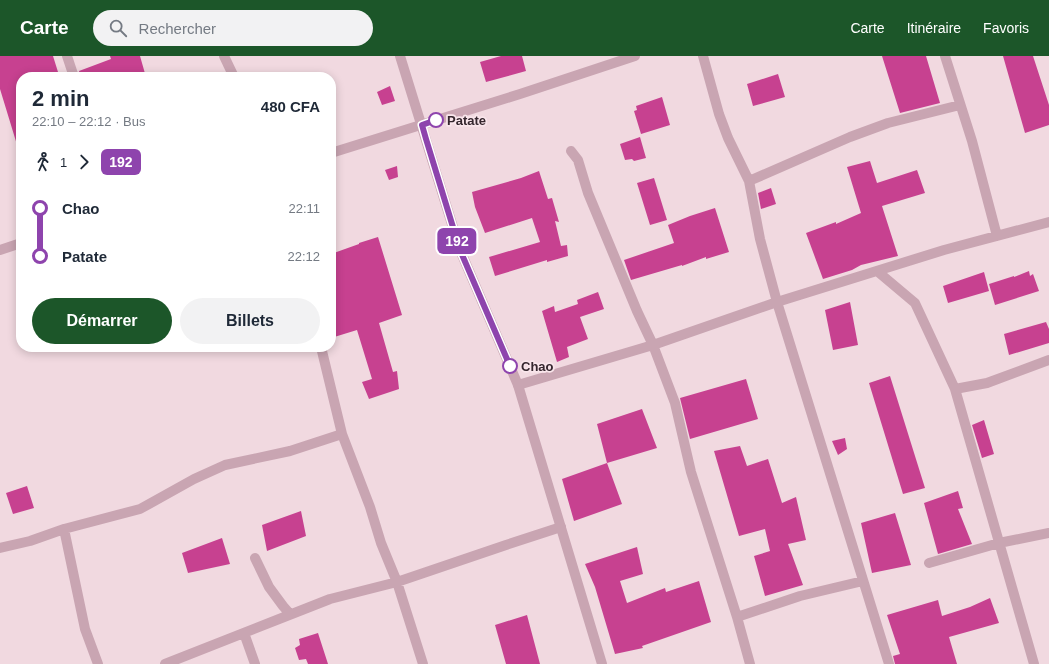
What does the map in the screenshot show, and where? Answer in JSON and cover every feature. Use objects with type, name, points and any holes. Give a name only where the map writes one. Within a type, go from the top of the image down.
[{"type":"street","points":[[67,56],[72,72]]},
{"type":"street","points":[[224,56],[232,72]]},
{"type":"street","points":[[400,56],[460,250],[518,385],[602,664]]},
{"type":"street","points":[[336,151],[520,94],[635,56]]},
{"type":"street","points":[[703,56],[719,114],[728,138],[748,181],[760,238],[777,302],[889,664]]},
{"type":"street","points":[[945,56],[972,141],[997,236]]},
{"type":"street","points":[[748,181],[850,137],[888,123],[960,105]]},
{"type":"street","points":[[570,151],[578,160],[588,193],[637,311],[653,345],[675,403],[691,472],[737,617],[750,664]]},
{"type":"street","points":[[518,385],[653,345],[777,302],[944,250],[1049,222]]},
{"type":"street","points":[[0,250],[16,245]]},
{"type":"street","points":[[877,271],[915,303],[955,389],[1034,664]]},
{"type":"street","points":[[322,352],[342,434],[370,507],[381,543],[397,582],[423,664]]},
{"type":"street","points":[[955,389],[987,383],[1049,360]]},
{"type":"street","points":[[0,548],[140,509],[194,479],[224,465],[290,451],[342,434]]},
{"type":"street","points":[[165,664],[330,599],[397,582],[561,528]]},
{"type":"street","points":[[64,529],[85,629],[98,664]]},
{"type":"street","points":[[929,563],[999,543],[1049,533]]},
{"type":"street","points":[[255,558],[269,587],[290,614]]},
{"type":"street","points":[[737,617],[800,596],[863,581]]},
{"type":"street","points":[[244,633],[255,664]]},
{"type":"building","points":[[0,56],[53,56],[58,72],[16,72],[16,141],[0,89]]},
{"type":"building","points":[[110,56],[140,56],[145,72],[79,72],[111,59]]},
{"type":"building","points":[[501,56],[522,56],[526,71],[486,82],[480,62]]},
{"type":"building","points":[[882,56],[926,56],[940,103],[900,113]]},
{"type":"building","points":[[1003,56],[1033,56],[1049,105],[1049,125],[1025,133]]},
{"type":"building","points":[[778,74],[785,97],[753,106],[747,84]]},
{"type":"building","points":[[390,86],[395,101],[382,105],[377,92]]},
{"type":"building","points":[[662,97],[670,125],[641,134],[634,111],[637,110],[636,106]]},
{"type":"building","points":[[640,137],[646,158],[634,161],[632,159],[625,160],[620,144]]},
{"type":"building","points":[[870,161],[877,183],[917,170],[925,193],[882,206],[898,256],[861,265],[852,270],[823,279],[806,233],[836,222],[836,224],[861,213],[847,167]]},
{"type":"building","points":[[397,166],[398,177],[389,180],[385,170]]},
{"type":"building","points":[[539,171],[548,199],[552,198],[559,222],[555,221],[561,246],[567,245],[568,256],[547,262],[547,260],[495,276],[489,257],[540,242],[532,218],[485,233],[475,207],[472,192],[521,178]]},
{"type":"building","points":[[654,178],[667,220],[650,225],[637,183]]},
{"type":"building","points":[[771,188],[776,204],[761,209],[758,193]]},
{"type":"building","points":[[715,208],[729,252],[706,259],[706,257],[682,266],[631,280],[624,260],[674,243],[668,225]]},
{"type":"building","points":[[378,237],[402,315],[379,323],[393,372],[397,371],[399,389],[369,399],[362,382],[372,379],[357,330],[336,336],[336,252]]},
{"type":"building","points":[[1029,271],[1030,276],[1033,274],[1039,291],[995,305],[989,284]]},
{"type":"building","points":[[984,272],[989,291],[948,303],[943,286]]},
{"type":"building","points":[[598,292],[604,309],[580,317],[588,339],[567,347],[569,357],[557,362],[542,311],[554,306],[555,312],[578,304],[577,300]]},
{"type":"building","points":[[850,302],[858,345],[833,350],[825,310]]},
{"type":"building","points":[[1046,322],[1049,329],[1049,343],[1009,355],[1004,334]]},
{"type":"building","points":[[890,376],[925,488],[903,494],[869,383]]},
{"type":"building","points":[[746,379],[758,419],[690,439],[680,398]]},
{"type":"building","points":[[642,409],[657,448],[607,463],[597,424]]},
{"type":"building","points":[[984,420],[994,454],[982,458],[972,425]]},
{"type":"building","points":[[845,438],[847,449],[838,455],[832,441]]},
{"type":"building","points":[[740,446],[747,466],[768,459],[782,503],[796,497],[806,540],[788,544],[803,585],[765,596],[754,556],[770,551],[765,529],[739,536],[714,451]]},
{"type":"building","points":[[607,463],[622,504],[574,521],[562,479]]},
{"type":"building","points":[[27,486],[34,508],[13,514],[6,493]]},
{"type":"building","points":[[958,491],[963,508],[958,509],[972,544],[938,554],[924,503]]},
{"type":"building","points":[[301,511],[306,536],[267,551],[262,525]]},
{"type":"building","points":[[895,513],[911,565],[872,573],[861,523]]},
{"type":"building","points":[[222,538],[230,564],[188,573],[182,553]]},
{"type":"building","points":[[637,547],[643,574],[620,581],[627,603],[665,588],[666,592],[699,581],[711,622],[642,646],[643,648],[615,654],[595,587],[585,564]]},
{"type":"building","points":[[990,598],[999,623],[949,637],[957,664],[895,664],[893,656],[900,654],[887,615],[938,600],[942,616],[970,607]]},
{"type":"building","points":[[527,615],[540,664],[506,664],[495,625]]},
{"type":"building","points":[[318,633],[328,664],[308,664],[306,659],[299,660],[295,648],[300,645],[299,639]]},
{"type":"bus line","name":"192","points":[[436,120],[422,125],[426,139],[460,250],[510,366]]},
{"type":"place","name":"Patate","points":[[436,120]]},
{"type":"place","name":"Chao","points":[[510,366]]}]
